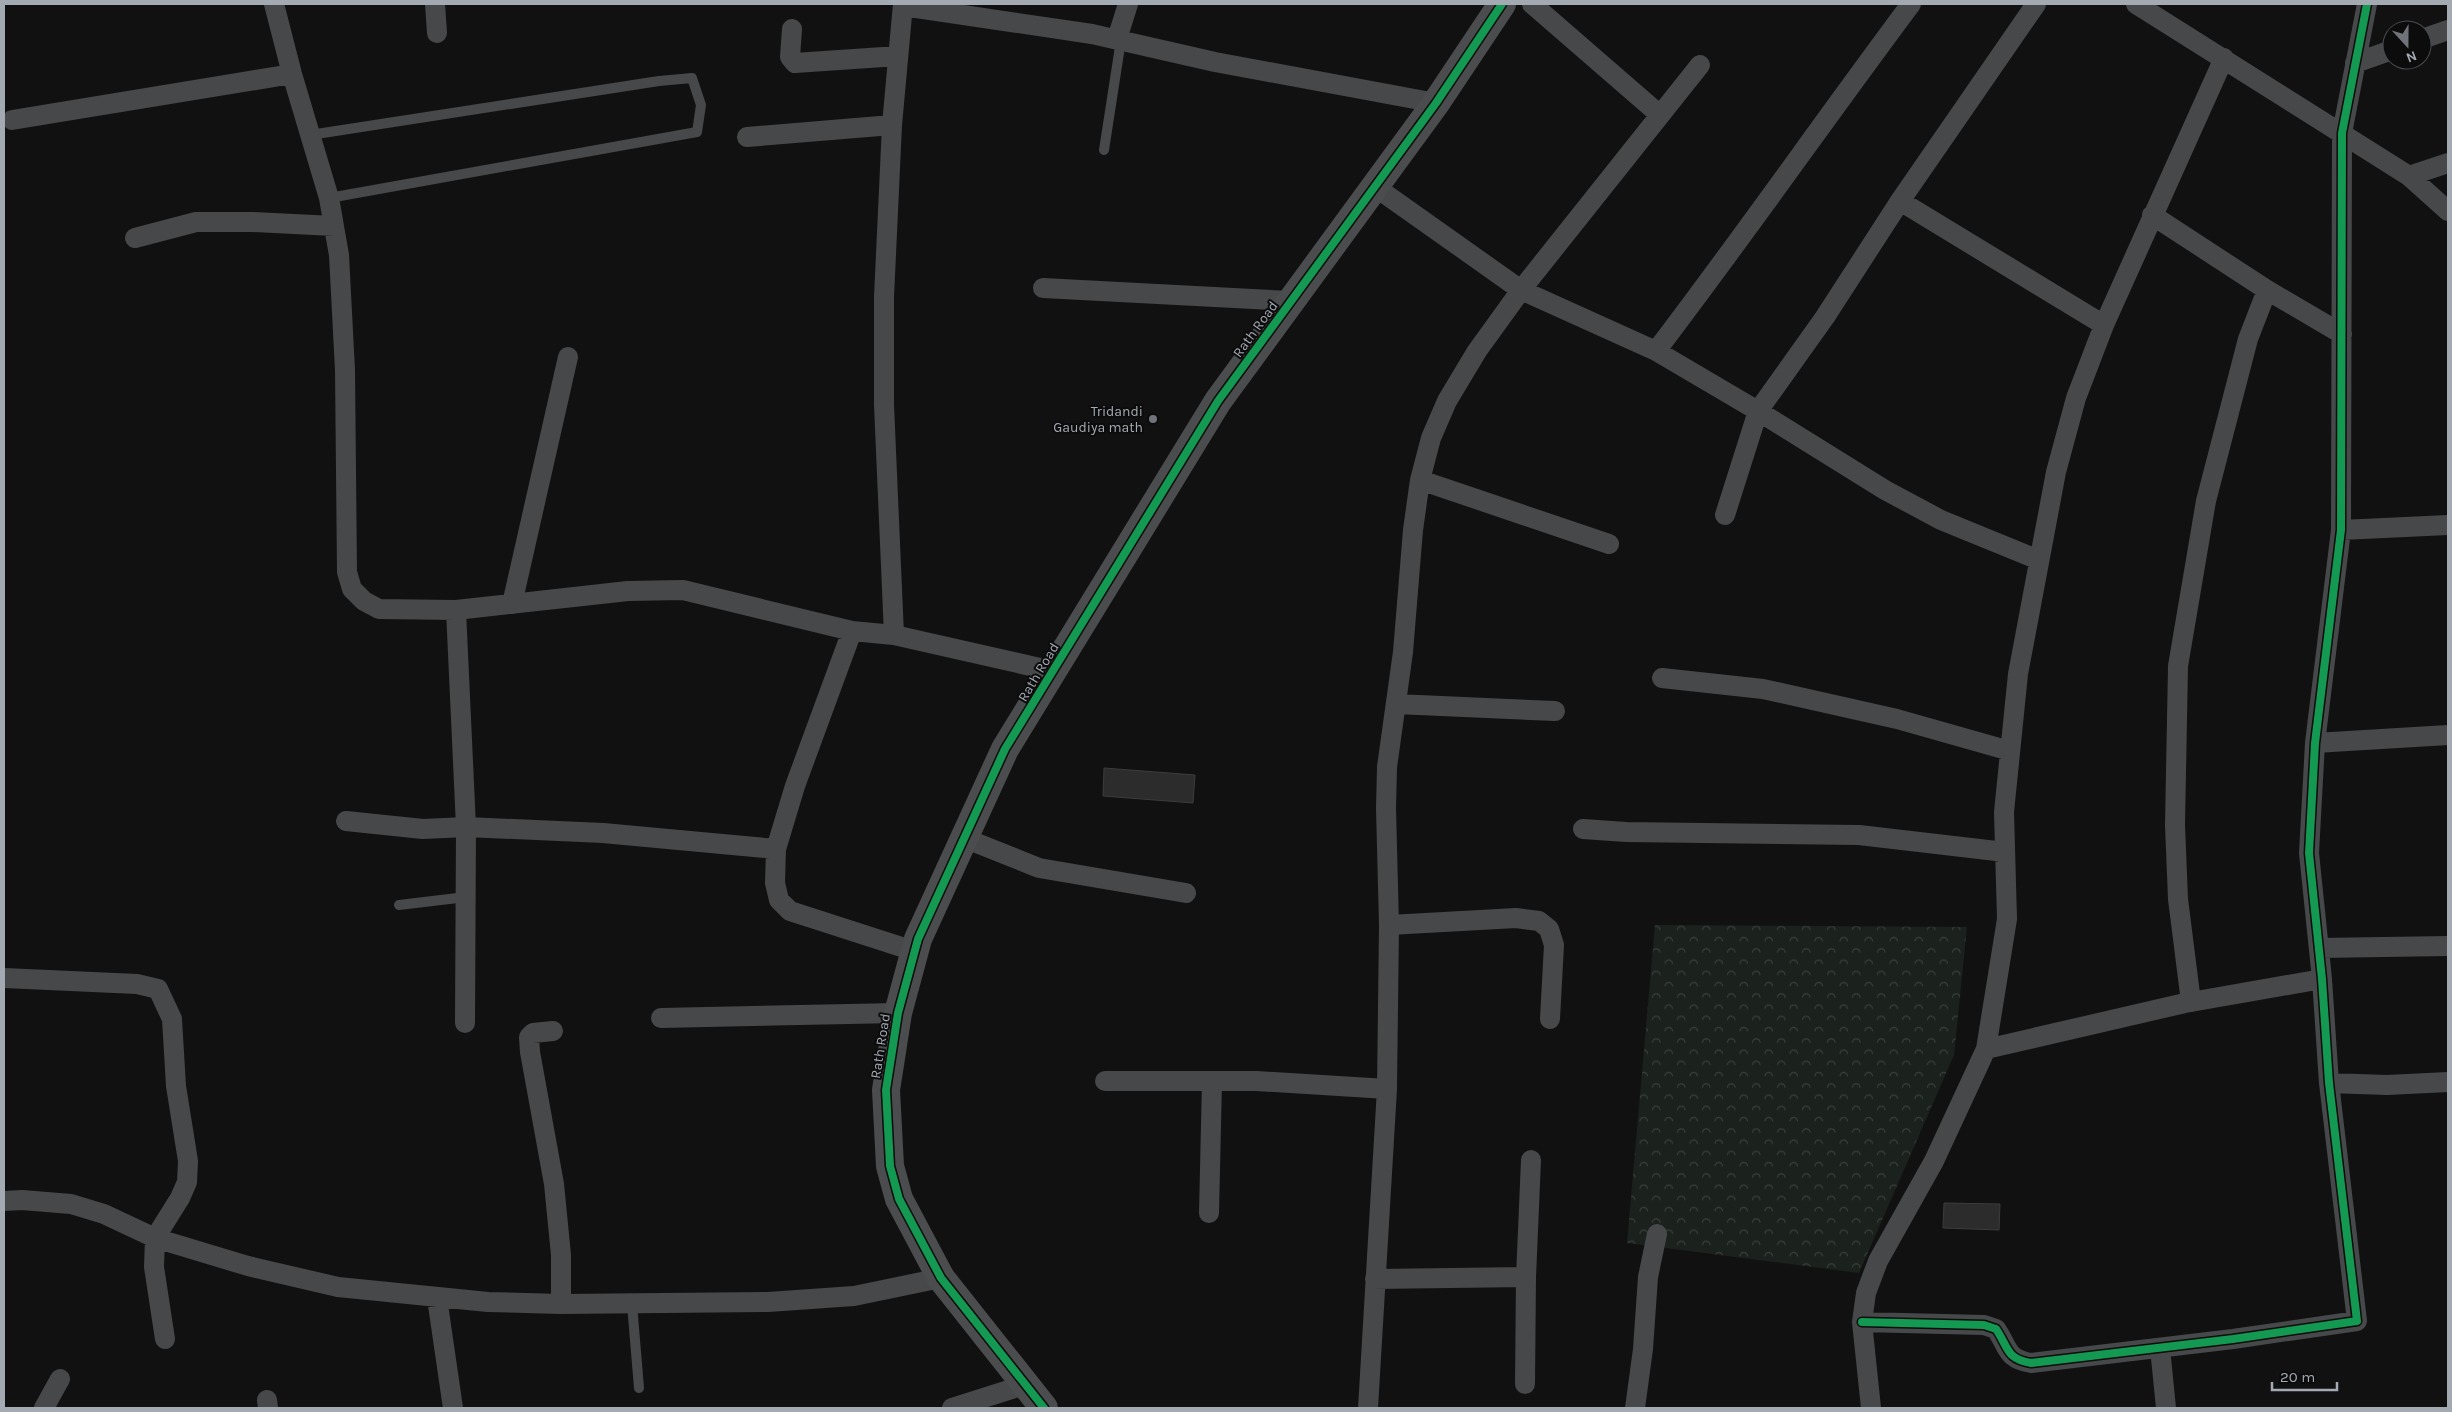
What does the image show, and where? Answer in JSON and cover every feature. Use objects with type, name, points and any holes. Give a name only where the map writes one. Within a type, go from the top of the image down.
[{"type":"street","points":[[274,4],[292,74],[329,198],[339,255],[345,370],[347,572],[352,589],[364,601],[379,609],[456,610],[628,591],[683,590],[852,630],[894,635],[1053,671]]},
{"type":"street","points":[[435,4],[437,33]]},
{"type":"street","points":[[1119,40],[1128,4]]},
{"type":"street","name":"Rath Road","points":[[1044,1408],[941,1278],[899,1199],[890,1166],[886,1090],[898,1013],[914,951],[964,838],[1006,750],[1218,401],[1436,103],[1502,4]]},
{"type":"street","points":[[1532,4],[1660,115]]},
{"type":"street","points":[[1656,351],[1731,253],[1807,144],[1911,4]]},
{"type":"street","points":[[1725,515],[1758,411],[1825,318],[1900,201],[2036,4]]},
{"type":"street","points":[[2136,4],[2409,176],[2448,211]]},
{"type":"street","points":[[1862,1322],[1984,1325],[1996,1329],[2008,1353],[2017,1361],[2031,1364],[2357,1321],[2329,1083],[2322,979],[2309,853],[2314,743],[2340,530],[2342,133],[2367,4]]},
{"type":"street","points":[[894,635],[884,376],[884,297],[892,125],[903,5],[1013,12],[1119,40],[1215,62],[1436,103]]},
{"type":"street","points":[[792,29],[790,57],[795,62],[898,56]]},
{"type":"street","points":[[2432,36],[2448,30]]},
{"type":"street","points":[[2355,63],[2382,54]]},
{"type":"street","points":[[1871,1408],[1862,1322],[1866,1293],[1878,1261],[1934,1162],[1986,1049],[2007,919],[2004,812],[2018,674],[2056,472],[2076,398],[2104,325],[2224,58]]},
{"type":"street","points":[[1368,1408],[1374,1278],[1387,1089],[1389,925],[1386,808],[1387,767],[1403,652],[1413,530],[1420,480],[1431,438],[1447,401],[1477,351],[1521,290],[1700,65]]},
{"type":"street","points":[[12,120],[292,74]]},
{"type":"street","points":[[747,137],[892,125]]},
{"type":"street","points":[[2409,176],[2448,163]]},
{"type":"street","points":[[1374,186],[1521,290],[1656,351],[1758,411],[1885,490],[1941,520],[2039,560]]},
{"type":"street","points":[[1900,201],[2104,325]]},
{"type":"street","points":[[2152,215],[2267,290],[2342,334]]},
{"type":"street","points":[[135,238],[196,222],[252,222],[334,226]]},
{"type":"street","points":[[1043,288],[1291,301]]},
{"type":"street","points":[[2191,1002],[2178,899],[2175,825],[2178,666],[2206,502],[2248,339],[2267,290]]},
{"type":"street","points":[[512,604],[568,357]]},
{"type":"street","points":[[1420,480],[1609,544]]},
{"type":"street","points":[[2340,530],[2448,525]]},
{"type":"street","points":[[456,610],[466,827],[465,1023]]},
{"type":"street","points":[[852,630],[795,786],[776,849],[774,883],[779,900],[790,911],[914,951]]},
{"type":"street","points":[[1662,678],[1763,689],[1897,719],[2010,751]]},
{"type":"street","points":[[1396,704],[1555,711]]},
{"type":"street","points":[[2314,743],[2448,735]]},
{"type":"street","points":[[346,821],[423,829],[466,827],[603,833],[776,849]]},
{"type":"street","points":[[1583,829],[1626,832],[1859,835],[2005,852]]},
{"type":"street","points":[[964,838],[1039,868],[1186,893]]},
{"type":"street","points":[[1389,925],[1516,918],[1539,921],[1549,929],[1554,945],[1550,1019]]},
{"type":"street","points":[[2319,948],[2448,946]]},
{"type":"street","points":[[4,978],[137,984],[158,989],[168,1005],[172,1019],[176,1086],[188,1162],[187,1182],[180,1198],[155,1238],[154,1267],[165,1339]]},
{"type":"street","points":[[1986,1049],[2191,1002],[2322,979]]},
{"type":"street","points":[[661,1018],[898,1013]]},
{"type":"street","points":[[553,1031],[532,1034],[530,1037],[530,1052],[554,1184],[561,1255],[561,1304]]},
{"type":"street","points":[[1105,1081],[1256,1080],[1387,1089]]},
{"type":"street","points":[[1209,1213],[1212,1081]]},
{"type":"street","points":[[2329,1083],[2387,1085],[2448,1082]]},
{"type":"street","points":[[1525,1384],[1526,1277],[1531,1160]]},
{"type":"street","points":[[4,1201],[22,1200],[71,1204],[104,1214],[155,1238],[248,1266],[338,1287],[437,1298],[488,1302],[561,1304],[768,1302],[854,1296],[941,1278]]},
{"type":"street","points":[[1635,1408],[1644,1349],[1648,1277],[1657,1234]]},
{"type":"street","points":[[1374,1278],[1526,1277]]},
{"type":"street","points":[[437,1298],[453,1408]]},
{"type":"street","points":[[2160,1348],[2166,1408]]},
{"type":"street","points":[[44,1408],[60,1379]]},
{"type":"street","points":[[952,1408],[1026,1384]]},
{"type":"lane","points":[[1104,150],[1119,40]]},
{"type":"lane","points":[[310,135],[692,78],[701,105],[697,132],[329,198]]},
{"type":"lane","points":[[399,905],[466,897]]},
{"type":"lane","points":[[632,1304],[639,1388]]},
{"type":"green space","points":[[1655,925],[1967,927],[1954,1055],[1859,1273],[1627,1243]]},
{"type":"building","points":[[1104,768],[1195,775],[1193,803],[1103,796]]},
{"type":"building","points":[[1944,1203],[2000,1204],[1999,1230],[1943,1228]]},
{"type":"cycle path","points":[[1044,1408],[941,1278],[899,1199],[890,1166],[886,1090],[898,1013],[918,939],[1005,749],[1218,401],[1436,103],[1502,4]]},
{"type":"cycle path","points":[[1862,1322],[1984,1325],[1996,1329],[2012,1355],[2017,1359],[2031,1363],[2233,1339],[2357,1321],[2329,1083],[2322,979],[2309,853],[2315,743],[2341,530],[2342,133],[2367,4]]},
{"type":"place","name":"Tridandi Gaudiya math","points":[[1153,419]]}]
